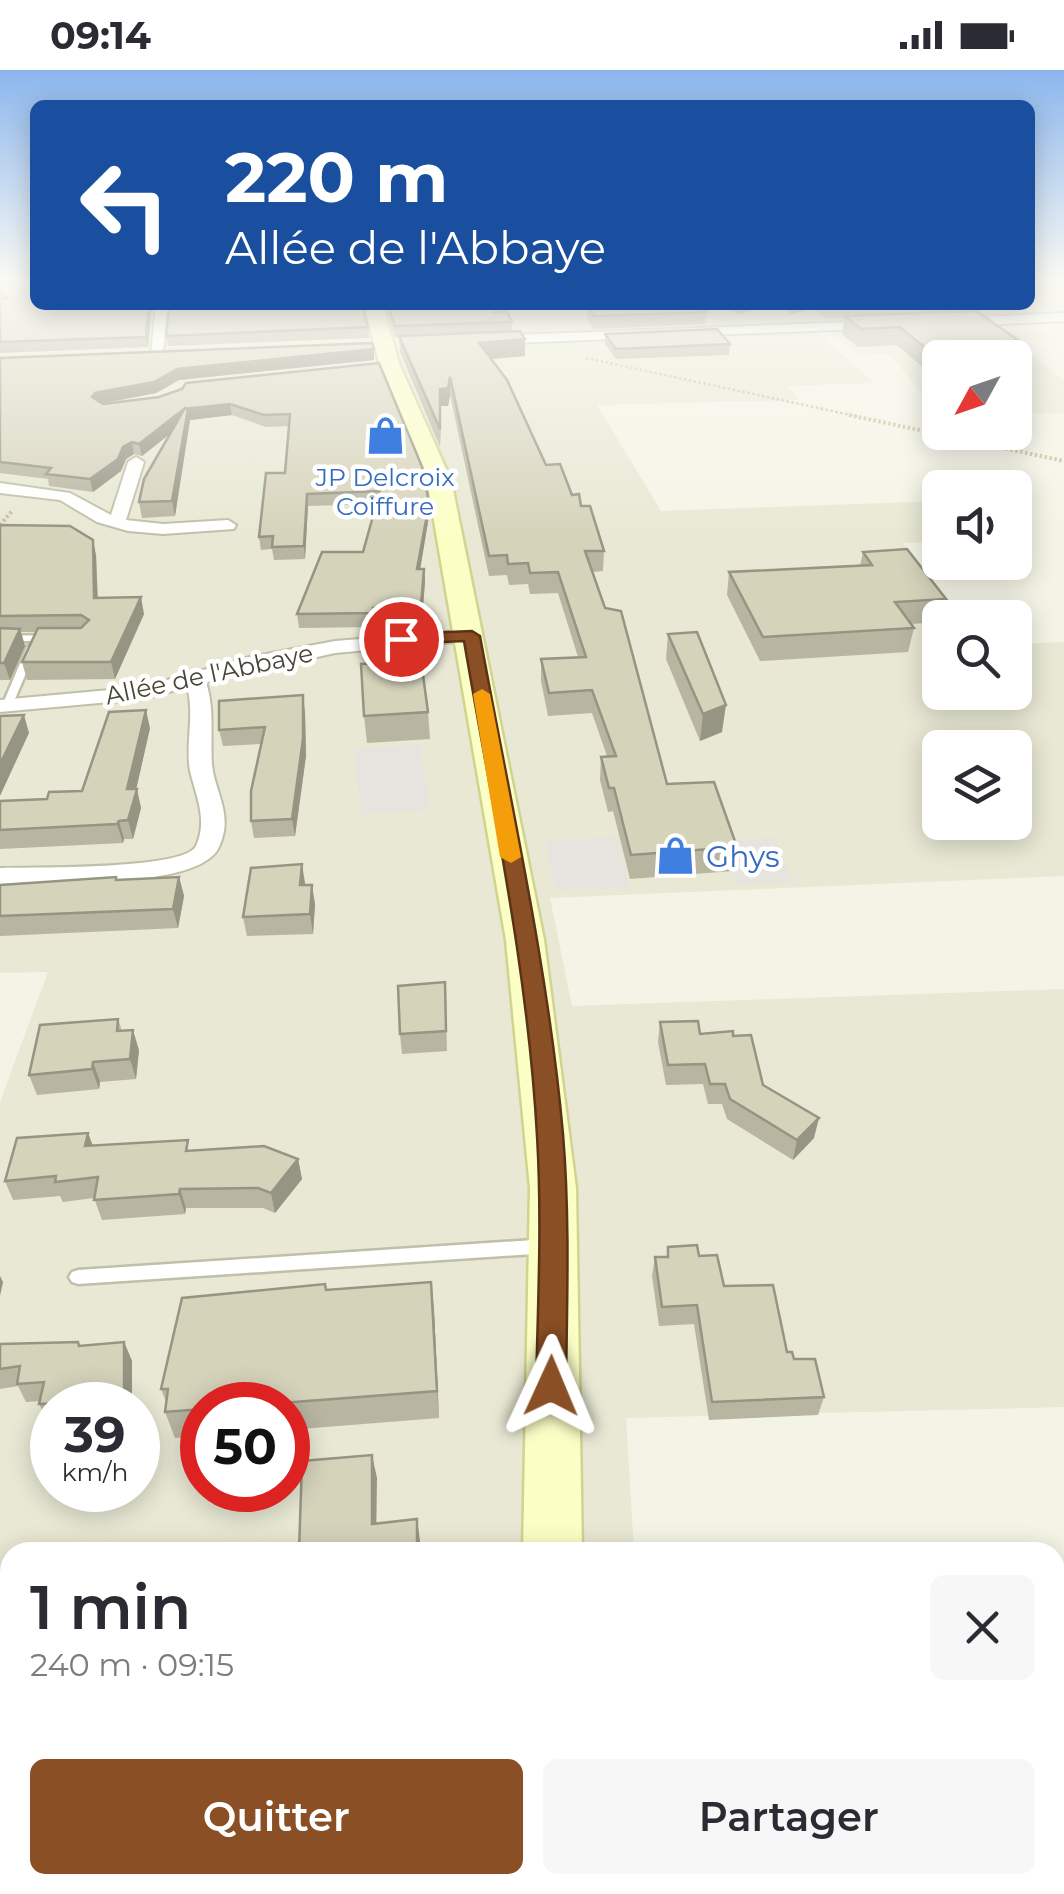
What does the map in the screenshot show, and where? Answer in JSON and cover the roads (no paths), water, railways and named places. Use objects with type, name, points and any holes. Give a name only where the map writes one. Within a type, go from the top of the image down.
[{"type":"main road","points":[[388,367],[439,480],[472,636],[532,987],[550,1134],[554,1246],[553,1542]]},
{"type":"street","points":[[117,523],[136,462]]},
{"type":"street","points":[[0,488],[64,496],[117,523],[150,529],[228,524]]},
{"type":"street","name":"Allée de l'Abbaye","points":[[3,706],[122,696],[250,663],[335,647],[472,636]]},
{"type":"street","points":[[0,876],[166,869],[201,856],[208,844],[213,810],[200,760],[202,703],[195,679]]},
{"type":"lane","points":[[0,638],[69,638]]},
{"type":"lane","name":"Allée de l'Abbaye","points":[[3,706],[37,638]]},
{"type":"lane","points":[[78,1277],[554,1246]]},
{"type":"place","name":"JP Delcroix Coiffure","points":[[385,436]]},
{"type":"place","name":"Ghys","points":[[676,856]]}]
